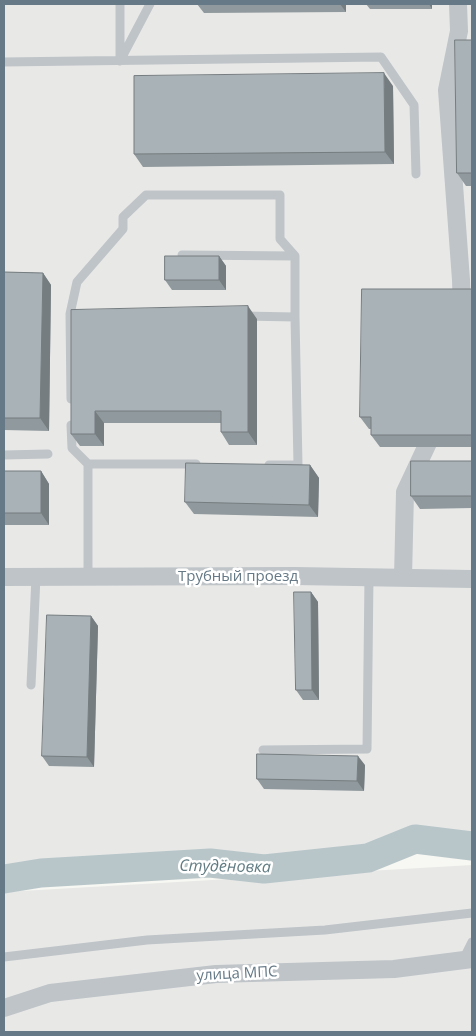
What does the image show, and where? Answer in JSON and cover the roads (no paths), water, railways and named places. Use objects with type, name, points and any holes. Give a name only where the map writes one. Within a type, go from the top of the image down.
[{"type":"street","points":[[458,4],[466,31],[447,90],[463,327]]},
{"type":"street","points":[[403,578],[405,492],[442,414]]},
{"type":"street","name":"Трубный проезд","points":[[4,577],[472,579]]},
{"type":"street","name":"улица МПС","points":[[4,1008],[50,993],[216,974],[394,969],[467,959]]},
{"type":"lane","points":[[120,4],[120,61]]},
{"type":"lane","points":[[120,61],[150,4]]},
{"type":"lane","points":[[4,62],[381,57],[414,105],[416,174]]},
{"type":"lane","points":[[208,464],[88,464],[72,448],[70,314],[77,282],[123,229],[123,217],[146,195],[280,195],[280,239],[295,256],[298,465],[258,465]]},
{"type":"lane","points":[[182,255],[295,256]]},
{"type":"lane","points":[[70,314],[90,314]]},
{"type":"lane","points":[[236,316],[295,316]]},
{"type":"lane","points":[[4,455],[48,454]]},
{"type":"lane","points":[[88,464],[88,577]]},
{"type":"lane","points":[[31,685],[36,577]]},
{"type":"lane","points":[[262,750],[367,749],[369,578]]},
{"type":"lane","points":[[4,957],[147,940],[325,930],[472,913]]},
{"type":"lane","points":[[467,959],[472,942]]},
{"type":"waterway","name":"Студёновка","points":[[4,879],[41,873],[210,863],[264,869],[368,858],[415,839],[472,846]]}]
